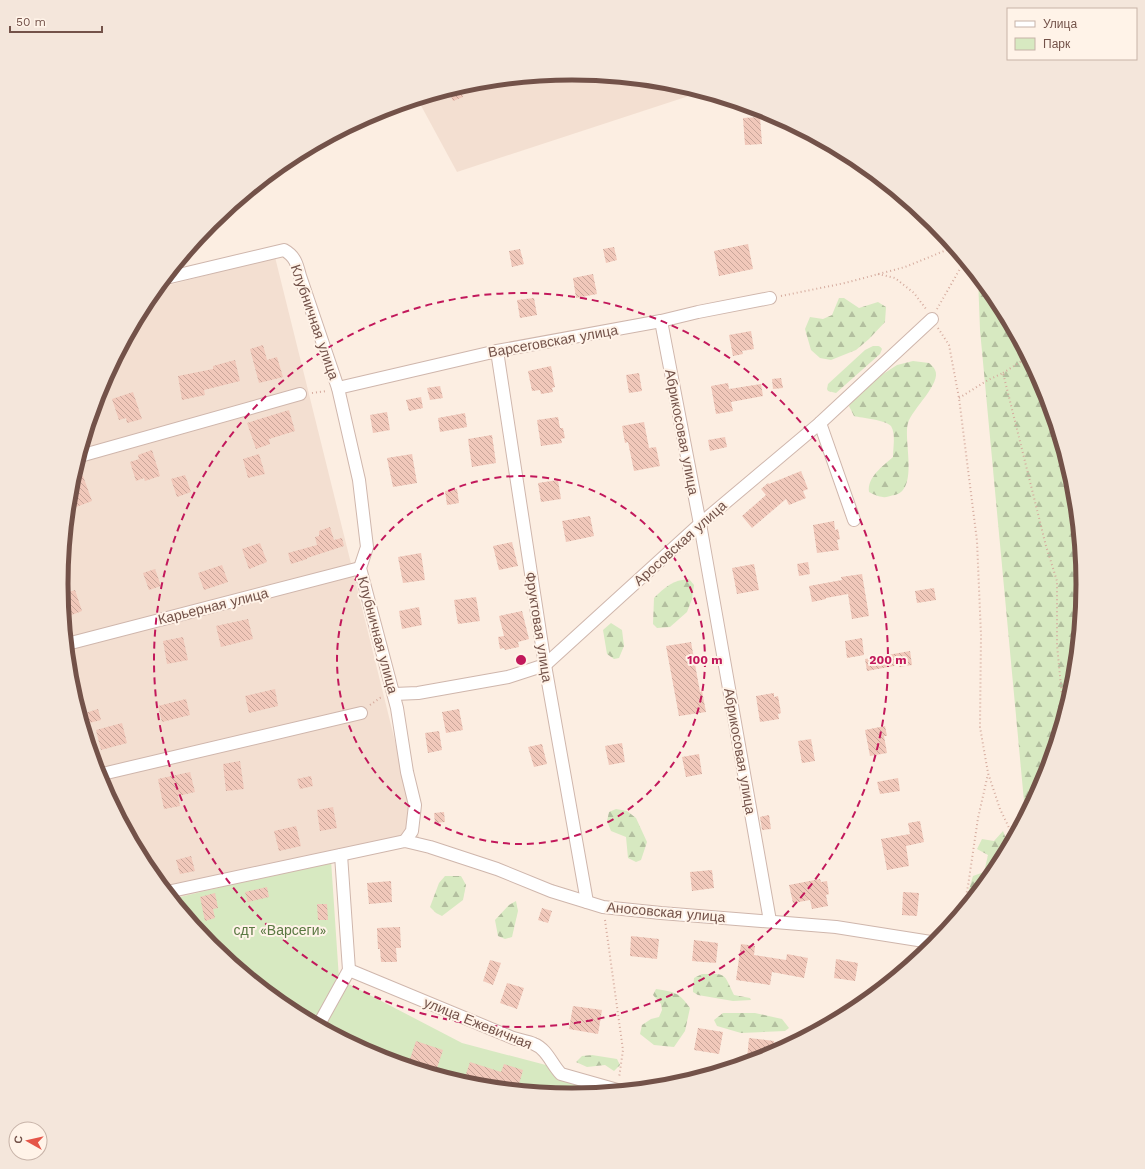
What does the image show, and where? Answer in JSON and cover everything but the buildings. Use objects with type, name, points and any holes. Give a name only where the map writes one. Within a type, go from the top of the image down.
[{"type":"street","name":"Клубничная улица","points":[[172,276],[284,250],[291,254],[296,263],[338,388],[360,488],[367,547],[360,568],[394,694],[415,805],[412,831],[405,841]]},
{"type":"street","name":"Варсеговская улица","points":[[338,388],[497,351],[661,321],[770,298]]},
{"type":"street","name":"Аросовская улица","points":[[394,694],[418,693],[508,677],[545,665],[700,524],[820,423],[932,318]]},
{"type":"street","name":"Абрикосовая улица","points":[[661,321],[700,524],[770,921]]},
{"type":"street","name":"Фруктовая улица","points":[[497,351],[545,665],[587,902]]},
{"type":"street","points":[[85,455],[300,394]]},
{"type":"street","points":[[820,423],[854,520]]},
{"type":"street","name":"Карьерная улица","points":[[71,643],[360,568]]},
{"type":"street","points":[[104,773],[361,713]]},
{"type":"street","points":[[171,891],[405,841]]},
{"type":"street","name":"Аносовская улица","points":[[405,841],[430,847],[482,864],[551,891],[603,907],[836,927],[928,942]]},
{"type":"street","points":[[321,1021],[349,970],[340,855]]},
{"type":"street","name":"улица Ежевичная","points":[[349,970],[513,1038],[535,1044],[544,1052],[555,1069],[561,1074],[608,1088]]},
{"type":"path","points":[[770,298],[846,283],[905,267],[949,249]]},
{"type":"path","points":[[932,318],[962,264]]},
{"type":"path","points":[[878,274],[895,278],[914,294],[927,310],[948,345],[959,398],[977,541],[981,636],[980,727],[988,773],[1000,809],[1011,833]]},
{"type":"path","points":[[959,398],[1025,360]]},
{"type":"path","points":[[1003,373],[1046,546],[1057,581],[1057,645],[1063,703]]},
{"type":"path","points":[[300,394],[330,391],[338,388]]},
{"type":"path","points":[[361,713],[380,698],[394,694]]},
{"type":"path","points":[[965,902],[978,818],[988,773]]},
{"type":"path","points":[[603,907],[623,1050],[619,1087]]},
{"type":"shaded area","points":[[540,81],[605,81],[638,84],[693,95],[457,172],[420,104],[474,90],[507,84]]},
{"type":"shaded area","points":[[275,257],[420,842],[331,860],[177,898],[153,865],[120,808],[106,778],[95,747],[85,715],[72,650],[68,584],[72,519],[85,454],[95,422],[106,391],[120,361],[153,304],[166,286]]},
{"type":"green space","points":[[978,285],[1009,332],[1039,391],[1060,454],[1073,519],[1077,584],[1073,650],[1060,715],[1039,778],[1025,809],[980,330]]},
{"type":"green space","points":[[839,298],[844,298],[859,308],[878,302],[886,307],[885,322],[856,350],[831,360],[820,358],[811,350],[805,329],[810,317],[823,319],[832,315]]},
{"type":"green space","points":[[873,346],[878,346],[882,349],[880,354],[836,393],[828,391],[828,384],[865,350]]},
{"type":"green space","points":[[913,361],[929,363],[935,369],[936,375],[931,389],[908,423],[909,463],[906,484],[902,491],[895,495],[886,497],[880,496],[869,492],[870,481],[876,472],[893,457],[893,429],[884,422],[854,416],[849,406],[851,402],[874,380],[897,365]]},
{"type":"green space","points":[[689,579],[694,585],[692,599],[687,612],[670,627],[657,628],[653,624],[654,598],[670,585],[678,581]]},
{"type":"green space","points":[[611,623],[622,630],[624,646],[619,658],[614,659],[607,654],[603,630]]},
{"type":"green space","points":[[616,809],[627,811],[636,818],[647,842],[641,860],[636,862],[628,858],[626,837],[611,831],[607,821],[609,812]]},
{"type":"green space","points":[[1003,831],[1007,841],[992,865],[966,901],[973,876],[984,872],[988,855],[977,849],[982,839],[994,841]]},
{"type":"green space","name":"сдт «Варсеги»","points":[[331,860],[339,979],[462,1043],[614,1083],[632,1086],[572,1089],[507,1085],[442,1072],[379,1051],[320,1021],[265,985],[216,941],[177,898]]},
{"type":"green space","points":[[445,876],[461,876],[466,885],[463,900],[442,916],[430,907],[439,883]]},
{"type":"green space","points":[[516,901],[518,911],[512,937],[505,939],[498,936],[495,920],[509,905]]},
{"type":"green space","points":[[702,974],[716,974],[723,976],[726,978],[734,995],[750,998],[751,1000],[733,1001],[698,995],[693,992],[694,978]]},
{"type":"green space","points":[[656,989],[676,994],[683,999],[690,1008],[685,1031],[674,1047],[654,1045],[640,1034],[642,1025],[651,1019],[659,1017],[662,1010],[661,1004],[653,995]]},
{"type":"green space","points":[[723,1013],[755,1013],[782,1019],[789,1028],[785,1031],[741,1033],[717,1026],[714,1020]]},
{"type":"green space","points":[[592,1055],[617,1059],[620,1065],[614,1071],[605,1065],[587,1067],[576,1062],[582,1056]]}]
